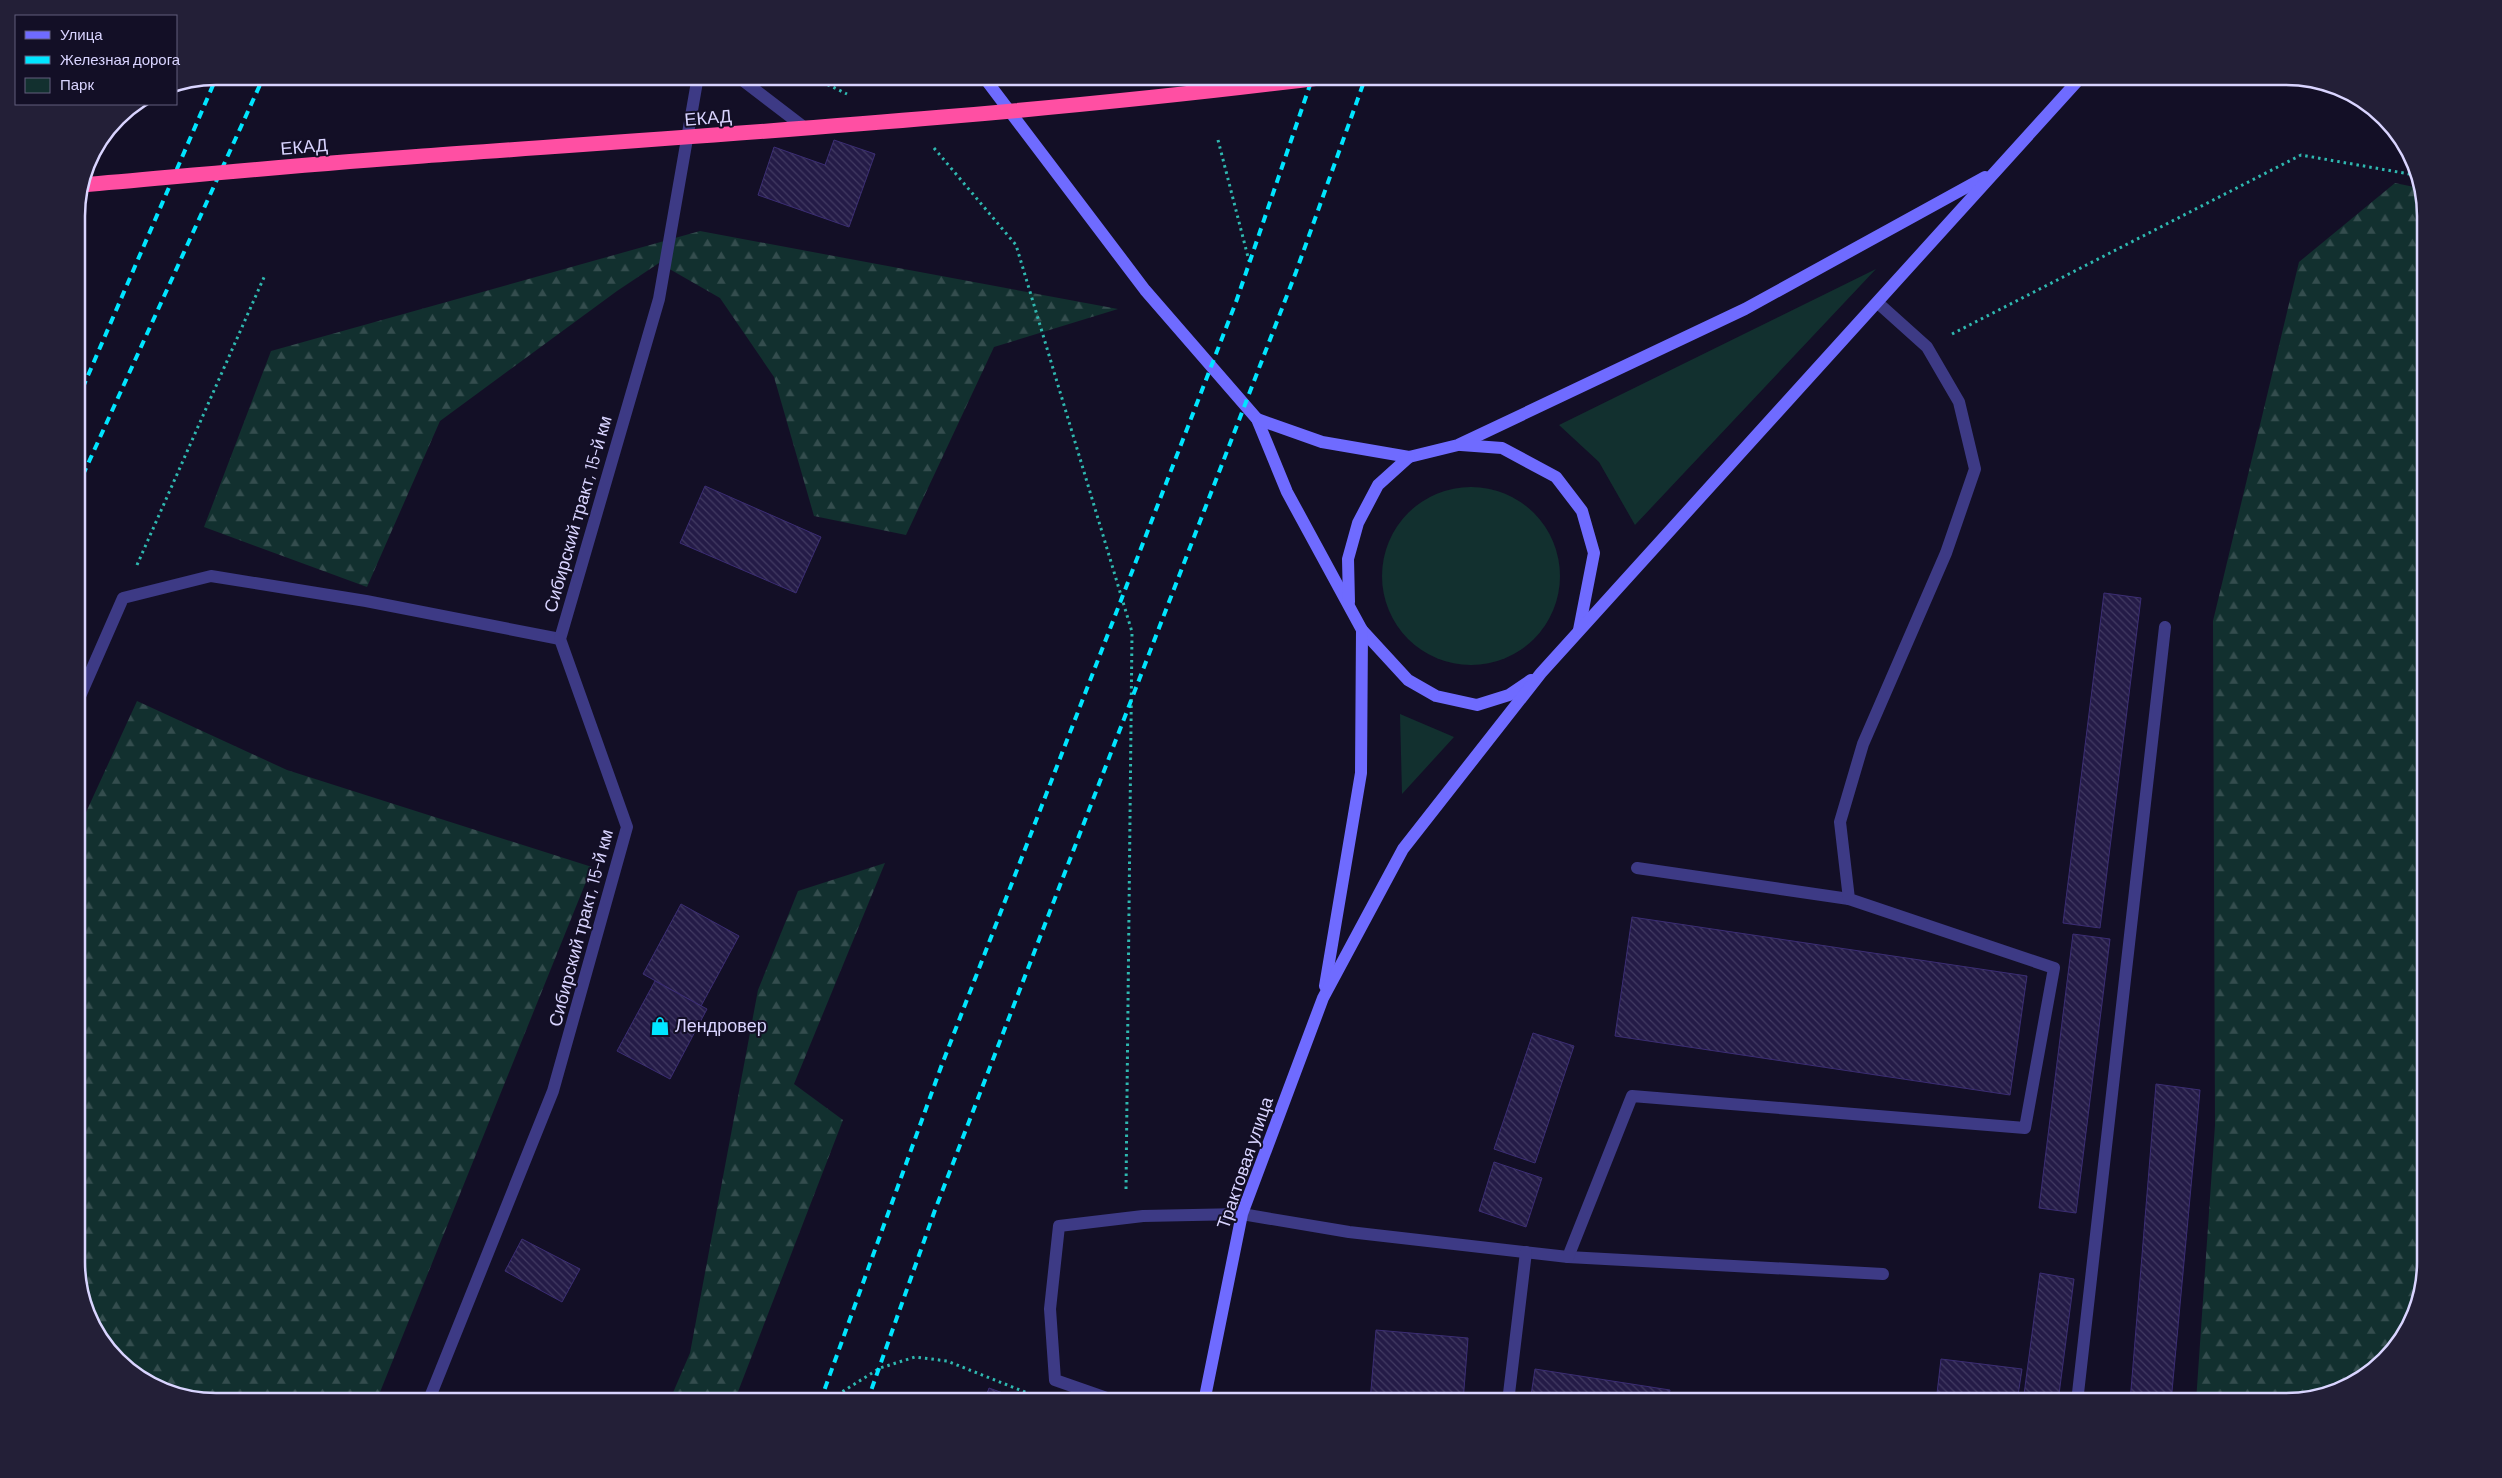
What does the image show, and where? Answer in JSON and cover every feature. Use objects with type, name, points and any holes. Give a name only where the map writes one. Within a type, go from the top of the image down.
[{"type":"highway","name":"ЕКАД","points":[[89,184],[420,156],[691,138],[1204,93],[1266,85]]},
{"type":"main road","points":[[990,85],[1146,290],[1257,420],[1286,492],[1350,605],[1362,630],[1408,680],[1436,696],[1477,705],[1509,695],[1541,672]]},
{"type":"main road","points":[[1323,998],[1403,848],[1541,672],[1878,303],[1991,174],[2074,85]]},
{"type":"main road","points":[[1257,420],[1322,442],[1409,457],[1458,445],[1745,309],[1991,174]]},
{"type":"main road","points":[[1458,445],[1502,448],[1556,477],[1582,512],[1594,553],[1579,632]]},
{"type":"main road","points":[[1350,605],[1348,559],[1358,523],[1378,485],[1409,457]]},
{"type":"main road","points":[[1323,998],[1361,773],[1362,630]]},
{"type":"main road","name":"Трактовая улица","points":[[1206,1393],[1242,1214],[1323,998]]},
{"type":"street","name":"Сибирский тракт, 15-й км","points":[[432,1393],[553,1091],[627,827],[560,639],[659,299],[696,85]]},
{"type":"street","points":[[749,85],[804,128]]},
{"type":"street","points":[[1849,900],[1840,822],[1863,744],[1946,553],[1975,469],[1959,402],[1928,347],[1878,303]]},
{"type":"street","points":[[85,684],[123,598],[211,576],[366,601],[560,639]]},
{"type":"street","points":[[2077,1393],[2165,627]]},
{"type":"street","points":[[1568,1257],[1632,1096],[2025,1128],[2054,968],[1849,900],[1637,868]]},
{"type":"street","points":[[1092,1393],[1055,1380],[1050,1309],[1059,1226],[1126,1218],[1242,1214],[1349,1232],[1568,1257],[1883,1274]]},
{"type":"street","points":[[1509,1393],[1526,1252]]},
{"type":"path","points":[[829,85],[854,97]]},
{"type":"path","points":[[1218,140],[1249,262]]},
{"type":"path","points":[[928,142],[1016,245],[1132,632],[1126,1218]]},
{"type":"path","points":[[1928,347],[2300,155],[2410,174]]},
{"type":"path","points":[[123,598],[265,275]]},
{"type":"path","points":[[840,1393],[880,1368],[914,1357],[947,1361],[1027,1393]]},
{"type":"green space","points":[[2395,183],[2413,187],[2417,207],[2416,1279],[2413,1296],[2407,1312],[2390,1342],[2379,1355],[2352,1375],[2320,1389],[2303,1392],[2197,1393],[2215,1125],[2213,621],[2299,262]]},
{"type":"green space","points":[[700,231],[1118,309],[994,347],[906,535],[814,516],[774,377],[720,298],[659,263],[617,291],[440,421],[367,587],[204,527],[271,351]]},
{"type":"green space","points":[[1876,269],[1635,525],[1599,462],[1559,425]]},
{"type":"green space","points":[[1462,487],[1480,487],[1497,490],[1513,497],[1528,507],[1540,519],[1550,534],[1557,550],[1560,576],[1559,593],[1554,610],[1540,633],[1528,645],[1513,655],[1497,662],[1480,665],[1462,665],[1445,662],[1429,655],[1414,645],[1402,633],[1392,618],[1385,602],[1382,585],[1382,567],[1385,550],[1392,534],[1402,519],[1414,507],[1429,497],[1445,490]]},
{"type":"green space","points":[[137,701],[287,770],[592,867],[380,1393],[216,1393],[182,1389],[150,1375],[136,1366],[112,1342],[98,1320],[92,1304],[85,1271],[85,815]]},
{"type":"green space","points":[[1400,714],[1454,737],[1402,794]]},
{"type":"green space","points":[[885,863],[794,1084],[843,1120],[737,1393],[673,1393],[690,1353],[758,990],[798,891]]},
{"type":"building","points":[[834,140],[875,154],[849,227],[758,195],[774,147],[825,165]]},
{"type":"building","points":[[705,486],[821,537],[796,593],[680,543]]},
{"type":"building","points":[[2104,593],[2141,598],[2100,928],[2063,923]]},
{"type":"building","points":[[681,904],[739,936],[701,1006],[643,974]]},
{"type":"building","points":[[1632,917],[2027,976],[2010,1095],[1615,1036]]},
{"type":"building","points":[[2073,934],[2110,939],[2076,1213],[2039,1208]]},
{"type":"building","points":[[655,981],[707,1009],[670,1079],[617,1051]]},
{"type":"building","points":[[1533,1033],[1574,1046],[1535,1163],[1494,1149]]},
{"type":"building","points":[[2156,1084],[2200,1090],[2172,1393],[2131,1393]]},
{"type":"building","points":[[1494,1162],[1542,1178],[1526,1227],[1479,1211]]},
{"type":"building","points":[[522,1239],[580,1269],[562,1302],[505,1271]]},
{"type":"building","points":[[2040,1273],[2074,1279],[2059,1393],[2024,1393]]},
{"type":"building","points":[[1376,1330],[1468,1338],[1464,1393],[1371,1393]]},
{"type":"building","points":[[1941,1359],[2022,1369],[2018,1393],[1937,1393]]},
{"type":"building","points":[[1535,1369],[1670,1390],[1670,1393],[1531,1393]]},
{"type":"building","points":[[989,1388],[1003,1393],[987,1393]]},
{"type":"railway","points":[[85,382],[213,85]]},
{"type":"railway","points":[[85,470],[260,85]]},
{"type":"railway","points":[[823,1393],[941,1067],[1236,302],[1310,85]]},
{"type":"railway","points":[[870,1393],[935,1210],[1296,272],[1363,85]]},
{"type":"place","name":"Лендровер","points":[[660,1026]]}]
